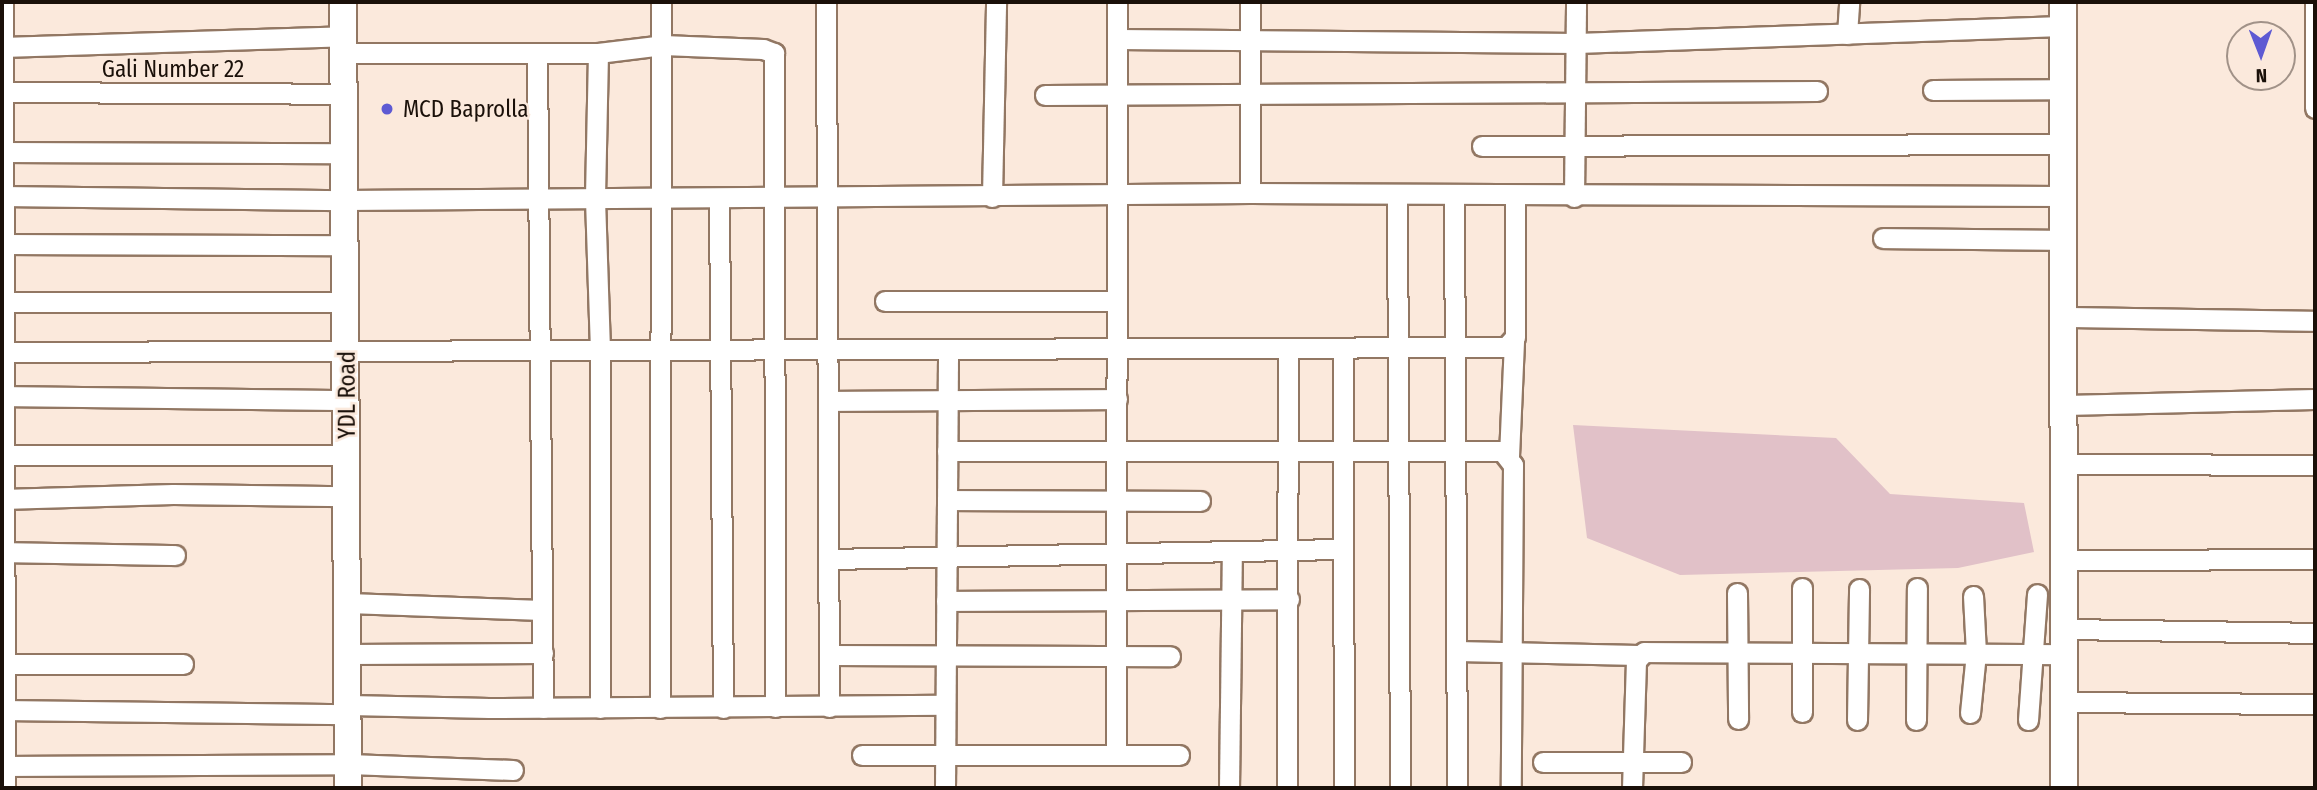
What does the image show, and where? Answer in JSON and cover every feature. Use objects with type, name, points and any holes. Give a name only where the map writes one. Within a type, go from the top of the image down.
[{"type":"street","points":[[4,2],[2,352],[5,788]]},
{"type":"street","name":"YDL Road","points":[[343,2],[349,776]]},
{"type":"street","points":[[660,708],[658,198],[662,2]]},
{"type":"street","points":[[826,2],[830,351],[829,707]]},
{"type":"street","points":[[992,197],[996,2]]},
{"type":"street","points":[[1116,754],[1117,2]]},
{"type":"street","points":[[1250,2],[1250,193]]},
{"type":"street","points":[[1574,197],[1578,94],[1576,2]]},
{"type":"street","points":[[1847,34],[1849,2]]},
{"type":"street","points":[[2315,2],[2315,107]]},
{"type":"street","points":[[1117,39],[1577,43],[1847,34],[2062,14],[2067,642],[2064,788]]},
{"type":"street","points":[[2,47],[344,44],[537,53],[598,52],[663,45],[763,48],[774,53],[775,707]]},
{"type":"street","points":[[598,52],[595,199],[600,353],[600,708]]},
{"type":"street","points":[[537,53],[541,199],[539,352],[543,708]]},
{"type":"street","points":[[1933,90],[2062,89]]},
{"type":"street","name":"Gali Number 22","points":[[2,92],[344,94]]},
{"type":"street","points":[[1045,95],[1816,92]]},
{"type":"street","points":[[1482,146],[1576,149],[2062,144]]},
{"type":"street","points":[[2,152],[344,153]]},
{"type":"street","points":[[2,196],[345,200],[1250,193],[1574,197],[2062,196]]},
{"type":"street","points":[[1397,195],[1401,348],[1396,450],[1400,788]]},
{"type":"street","points":[[1454,195],[1457,788]]},
{"type":"street","points":[[1511,788],[1514,654],[1509,456],[1514,341],[1514,196]]},
{"type":"street","points":[[719,198],[723,708]]},
{"type":"street","points":[[1883,238],[2063,240]]},
{"type":"street","points":[[2,244],[345,245]]},
{"type":"street","points":[[886,301],[1116,301]]},
{"type":"street","points":[[2,302],[346,302]]},
{"type":"street","points":[[2063,317],[2315,321]]},
{"type":"street","points":[[2,352],[346,349],[600,353],[1455,348],[1506,347],[1514,341]]},
{"type":"street","points":[[1343,348],[1344,788]]},
{"type":"street","points":[[1287,788],[1288,349]]},
{"type":"street","points":[[945,788],[948,351]]},
{"type":"street","points":[[3,396],[346,400]]},
{"type":"street","points":[[830,401],[1117,399]]},
{"type":"street","points":[[2064,405],[2315,399]]},
{"type":"street","points":[[947,451],[1492,449],[1509,456]]},
{"type":"street","points":[[3,455],[347,455]]},
{"type":"street","points":[[2065,464],[2315,465]]},
{"type":"street","points":[[3,499],[173,494],[347,496]]},
{"type":"street","points":[[947,500],[1200,500]]},
{"type":"street","points":[[829,559],[1342,549]]},
{"type":"street","points":[[1229,788],[1232,551]]},
{"type":"street","points":[[3,552],[175,555]]},
{"type":"street","points":[[2066,560],[2315,559]]},
{"type":"street","points":[[1802,587],[1802,712]]},
{"type":"street","points":[[1916,720],[1917,588]]},
{"type":"street","points":[[1857,720],[1859,589]]},
{"type":"street","points":[[1737,593],[1740,651],[1738,719]]},
{"type":"street","points":[[2028,720],[2037,594]]},
{"type":"street","points":[[1970,713],[1976,653],[1973,596]]},
{"type":"street","points":[[946,601],[1289,599]]},
{"type":"street","points":[[348,603],[542,610]]},
{"type":"street","points":[[1457,651],[1638,655],[1740,651],[2031,654],[2067,642],[2315,633]]},
{"type":"street","points":[[349,654],[543,653]]},
{"type":"street","points":[[830,654],[1170,656]]},
{"type":"street","points":[[1632,788],[1638,655]]},
{"type":"street","points":[[3,664],[183,664]]},
{"type":"street","points":[[2067,702],[2315,704]]},
{"type":"street","points":[[4,710],[945,705]]},
{"type":"street","points":[[862,755],[1179,755]]},
{"type":"street","points":[[1543,762],[1681,762]]},
{"type":"street","points":[[4,766],[349,776],[513,770]]},
{"type":"shaded area","points":[[1573,425],[1836,438],[1890,494],[2024,503],[2034,552],[1958,568],[1680,575],[1587,538]]},
{"type":"place","name":"MCD Baprolla","points":[[387,109]]}]
